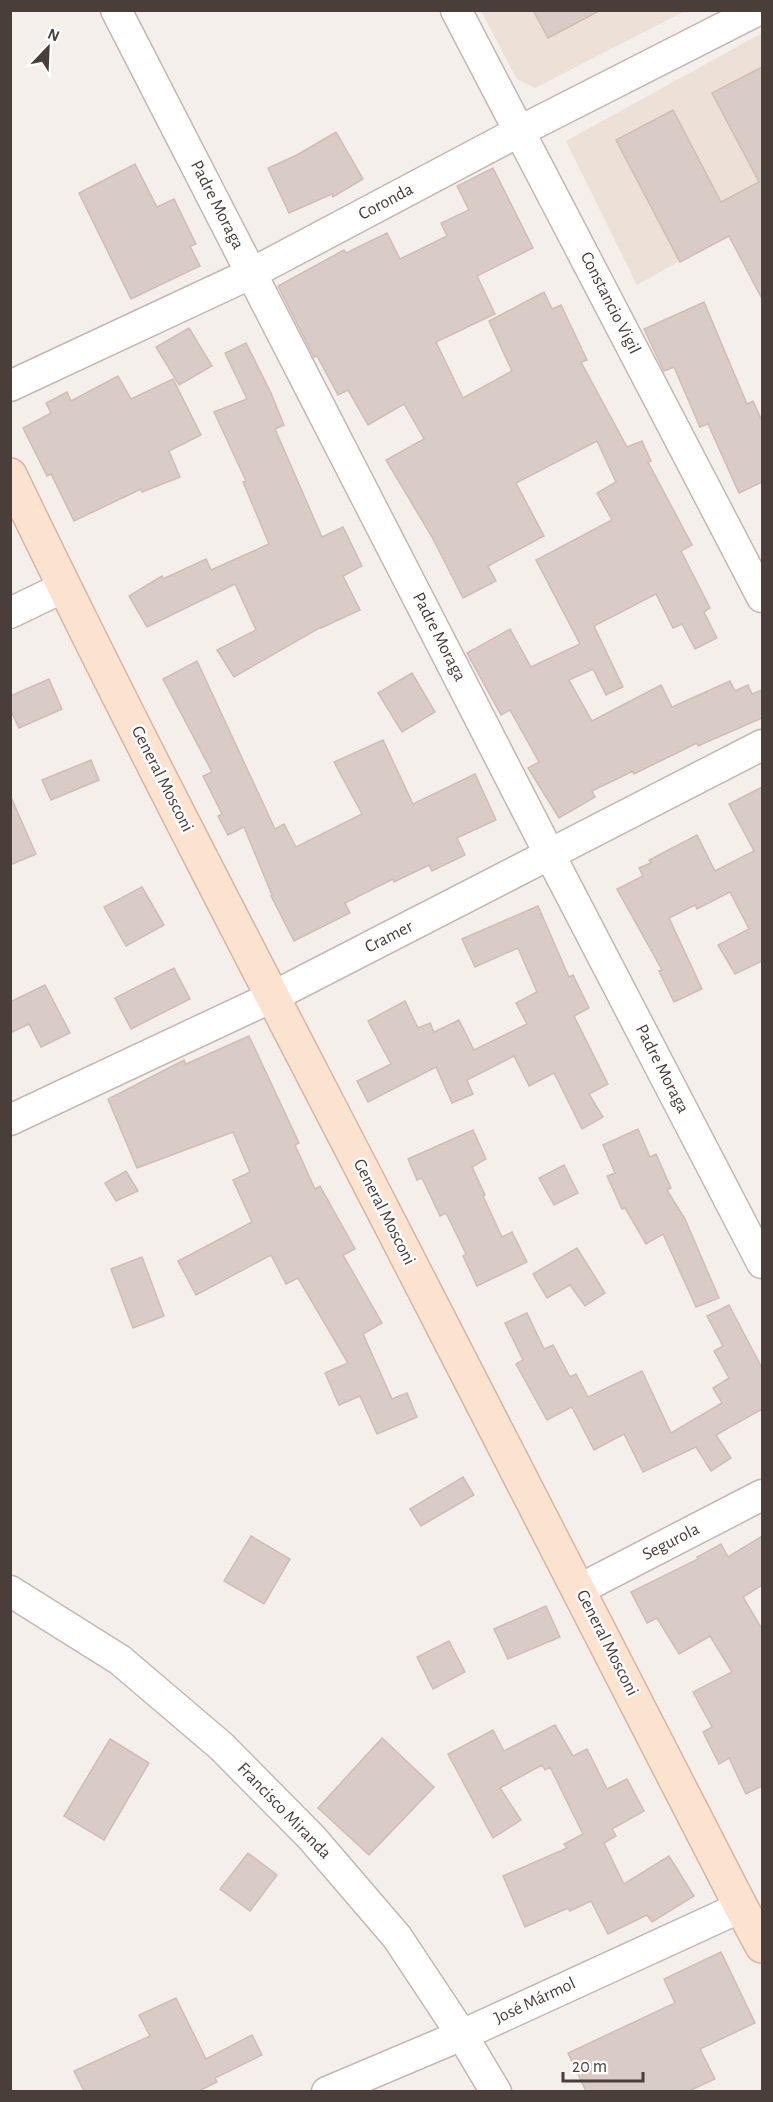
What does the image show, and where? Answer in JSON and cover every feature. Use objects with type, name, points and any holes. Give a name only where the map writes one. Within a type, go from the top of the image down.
[{"type":"street","name":"Padre Moraga","points":[[116,10],[762,1263]]},
{"type":"street","name":"Constancio Vigil","points":[[456,10],[762,597]]},
{"type":"street","name":"Coronda","points":[[10,386],[252,273],[520,131],[758,10]]},
{"type":"street","name":"General Mosconi","points":[[10,475],[64,587],[272,997],[580,1589],[762,1946]]},
{"type":"street","points":[[10,613],[64,587]]},
{"type":"street","name":"Cramer","points":[[10,1120],[272,997],[762,745]]},
{"type":"street","name":"Segurola","points":[[580,1589],[762,1495]]},
{"type":"street","name":"Francisco Miranda","points":[[10,1591],[120,1660],[221,1746],[312,1838],[397,1937],[496,2091]]},
{"type":"street","name":"José Mármol","points":[[327,2091],[462,2035],[741,1907]]},
{"type":"shaded area","points":[[481,11],[685,11],[535,88],[517,79]]},
{"type":"shaded area","points":[[762,33],[762,215],[637,285],[566,141]]},
{"type":"building","points":[[533,10],[601,10],[548,38]]},
{"type":"building","points":[[762,67],[762,299],[729,236],[680,262],[616,140],[673,110],[721,202],[759,182],[712,93]]},
{"type":"building","points":[[336,132],[363,179],[333,197],[332,194],[289,213],[268,168],[297,155]]},
{"type":"building","points":[[135,164],[157,207],[174,199],[196,244],[190,246],[200,266],[131,299],[79,193]]},
{"type":"building","points":[[493,168],[533,248],[477,276],[495,314],[436,342],[463,398],[512,371],[489,321],[544,292],[552,309],[561,305],[587,360],[581,362],[627,447],[642,441],[651,461],[648,462],[692,545],[681,551],[710,608],[704,612],[717,638],[695,649],[682,624],[673,628],[656,594],[594,626],[623,687],[606,695],[593,669],[569,680],[592,721],[661,685],[672,707],[730,681],[735,691],[748,685],[752,694],[762,690],[762,718],[698,746],[697,743],[634,774],[633,771],[592,791],[595,797],[559,818],[528,768],[539,762],[510,710],[501,715],[467,653],[510,629],[531,667],[580,644],[536,560],[612,520],[597,493],[616,482],[597,441],[516,483],[544,536],[488,566],[496,581],[463,598],[432,537],[386,460],[424,439],[404,404],[368,425],[348,390],[338,395],[317,356],[314,357],[278,286],[344,250],[346,253],[387,233],[400,259],[447,236],[441,223],[469,210],[457,186]]},
{"type":"building","points":[[704,302],[747,404],[753,401],[762,421],[762,482],[739,493],[708,424],[700,427],[674,367],[664,371],[644,329]]},
{"type":"building","points":[[189,328],[212,366],[179,385],[156,347]]},
{"type":"building","points":[[246,343],[284,425],[275,429],[322,537],[343,527],[362,566],[343,576],[360,610],[321,627],[234,677],[217,650],[256,630],[235,584],[147,627],[129,596],[162,576],[163,579],[206,559],[211,570],[269,544],[243,482],[246,481],[214,412],[247,399],[225,353]]},
{"type":"building","points":[[118,376],[131,399],[173,379],[201,435],[169,451],[180,477],[142,492],[141,489],[74,521],[51,474],[47,476],[23,428],[51,413],[46,403],[67,392],[71,401]]},
{"type":"building","points":[[197,661],[275,829],[284,824],[296,847],[362,814],[334,762],[383,740],[413,804],[475,774],[496,820],[457,838],[465,855],[432,871],[429,865],[394,882],[393,879],[345,903],[350,913],[294,941],[271,896],[244,827],[228,835],[218,816],[222,814],[203,776],[212,772],[163,679]]},
{"type":"building","points":[[412,673],[435,712],[402,732],[378,693]]},
{"type":"building","points":[[49,679],[62,709],[19,728],[10,709],[10,696]]},
{"type":"building","points":[[91,760],[99,780],[51,800],[42,780]]},
{"type":"building","points":[[762,787],[762,961],[735,974],[718,945],[749,929],[730,892],[697,909],[695,905],[669,918],[702,989],[674,1002],[659,971],[662,970],[617,889],[643,876],[639,868],[651,863],[649,860],[697,835],[715,871],[754,851],[729,804]]},
{"type":"building","points":[[10,795],[36,854],[10,865]]},
{"type":"building","points":[[142,887],[164,925],[126,946],[104,907]]},
{"type":"building","points":[[538,906],[569,977],[573,975],[589,1008],[574,1016],[608,1084],[589,1094],[603,1117],[582,1129],[554,1073],[529,1086],[514,1056],[467,1080],[473,1094],[452,1103],[436,1067],[368,1102],[357,1081],[391,1064],[368,1021],[405,1001],[418,1028],[430,1023],[434,1032],[459,1020],[474,1050],[527,1024],[516,1003],[537,992],[518,948],[475,967],[462,939]]},
{"type":"building","points":[[174,968],[190,999],[131,1029],[115,998]]},
{"type":"building","points":[[45,985],[70,1033],[41,1047],[29,1024],[10,1033],[10,1002]]},
{"type":"building","points":[[249,1036],[299,1143],[295,1145],[315,1189],[320,1186],[355,1249],[343,1255],[382,1323],[363,1334],[392,1399],[407,1393],[417,1417],[377,1434],[360,1396],[339,1405],[325,1373],[348,1363],[298,1278],[286,1284],[271,1255],[196,1295],[178,1261],[252,1222],[233,1180],[250,1172],[233,1132],[137,1168],[108,1099],[184,1060],[186,1064]]},
{"type":"building","points":[[638,1129],[650,1157],[656,1154],[671,1188],[667,1190],[685,1219],[719,1298],[696,1307],[663,1234],[646,1244],[625,1208],[622,1209],[607,1176],[615,1173],[603,1145]]},
{"type":"building","points":[[473,1130],[486,1159],[472,1167],[485,1195],[483,1196],[502,1237],[512,1232],[527,1262],[477,1286],[463,1256],[466,1254],[446,1213],[440,1216],[422,1178],[417,1180],[408,1159]]},
{"type":"building","points":[[564,1165],[578,1193],[554,1205],[539,1178]]},
{"type":"building","points":[[126,1171],[138,1191],[116,1201],[105,1183]]},
{"type":"building","points":[[577,1248],[605,1293],[585,1306],[570,1285],[547,1298],[533,1274]]},
{"type":"building","points":[[142,1257],[164,1316],[133,1328],[111,1269]]},
{"type":"building","points":[[729,1305],[762,1368],[762,1409],[716,1435],[731,1458],[711,1471],[696,1447],[643,1472],[624,1434],[594,1450],[572,1407],[547,1420],[516,1364],[523,1360],[505,1323],[527,1313],[544,1349],[553,1345],[570,1377],[576,1374],[588,1397],[642,1371],[671,1433],[722,1403],[713,1388],[729,1378],[714,1351],[723,1346],[707,1316]]},
{"type":"building","points":[[463,1477],[474,1495],[421,1526],[410,1509]]},
{"type":"building","points":[[251,1536],[290,1559],[264,1604],[224,1581]]},
{"type":"building","points":[[762,1536],[762,1585],[743,1597],[762,1629],[762,1786],[746,1794],[729,1758],[719,1764],[703,1732],[712,1727],[693,1692],[732,1672],[710,1636],[679,1654],[657,1618],[647,1623],[631,1592],[698,1559],[697,1557],[721,1544],[728,1557]]},
{"type":"building","points":[[546,1606],[560,1637],[508,1659],[494,1629]]},
{"type":"building","points":[[449,1641],[465,1672],[433,1689],[417,1657]]},
{"type":"building","points":[[555,1725],[573,1756],[587,1749],[607,1789],[627,1779],[644,1811],[612,1829],[616,1836],[604,1843],[624,1884],[669,1856],[694,1896],[652,1922],[647,1915],[608,1934],[591,1901],[570,1911],[568,1908],[525,1927],[503,1876],[567,1848],[564,1844],[583,1834],[550,1767],[545,1770],[542,1765],[500,1788],[521,1820],[493,1838],[448,1754],[493,1730],[504,1751]]},
{"type":"building","points":[[382,1738],[434,1787],[369,1855],[318,1808]]},
{"type":"building","points":[[110,1739],[149,1763],[104,1840],[64,1816]]},
{"type":"building","points":[[248,1853],[277,1875],[250,1911],[220,1889]]},
{"type":"building","points":[[721,1952],[755,2023],[700,2049],[715,2079],[689,2091],[586,2091],[568,2053],[675,2003],[664,1979]]},
{"type":"building","points":[[176,1998],[206,2059],[252,2035],[262,2055],[215,2078],[217,2082],[199,2091],[84,2091],[74,2071],[150,2036],[139,2015]]}]
